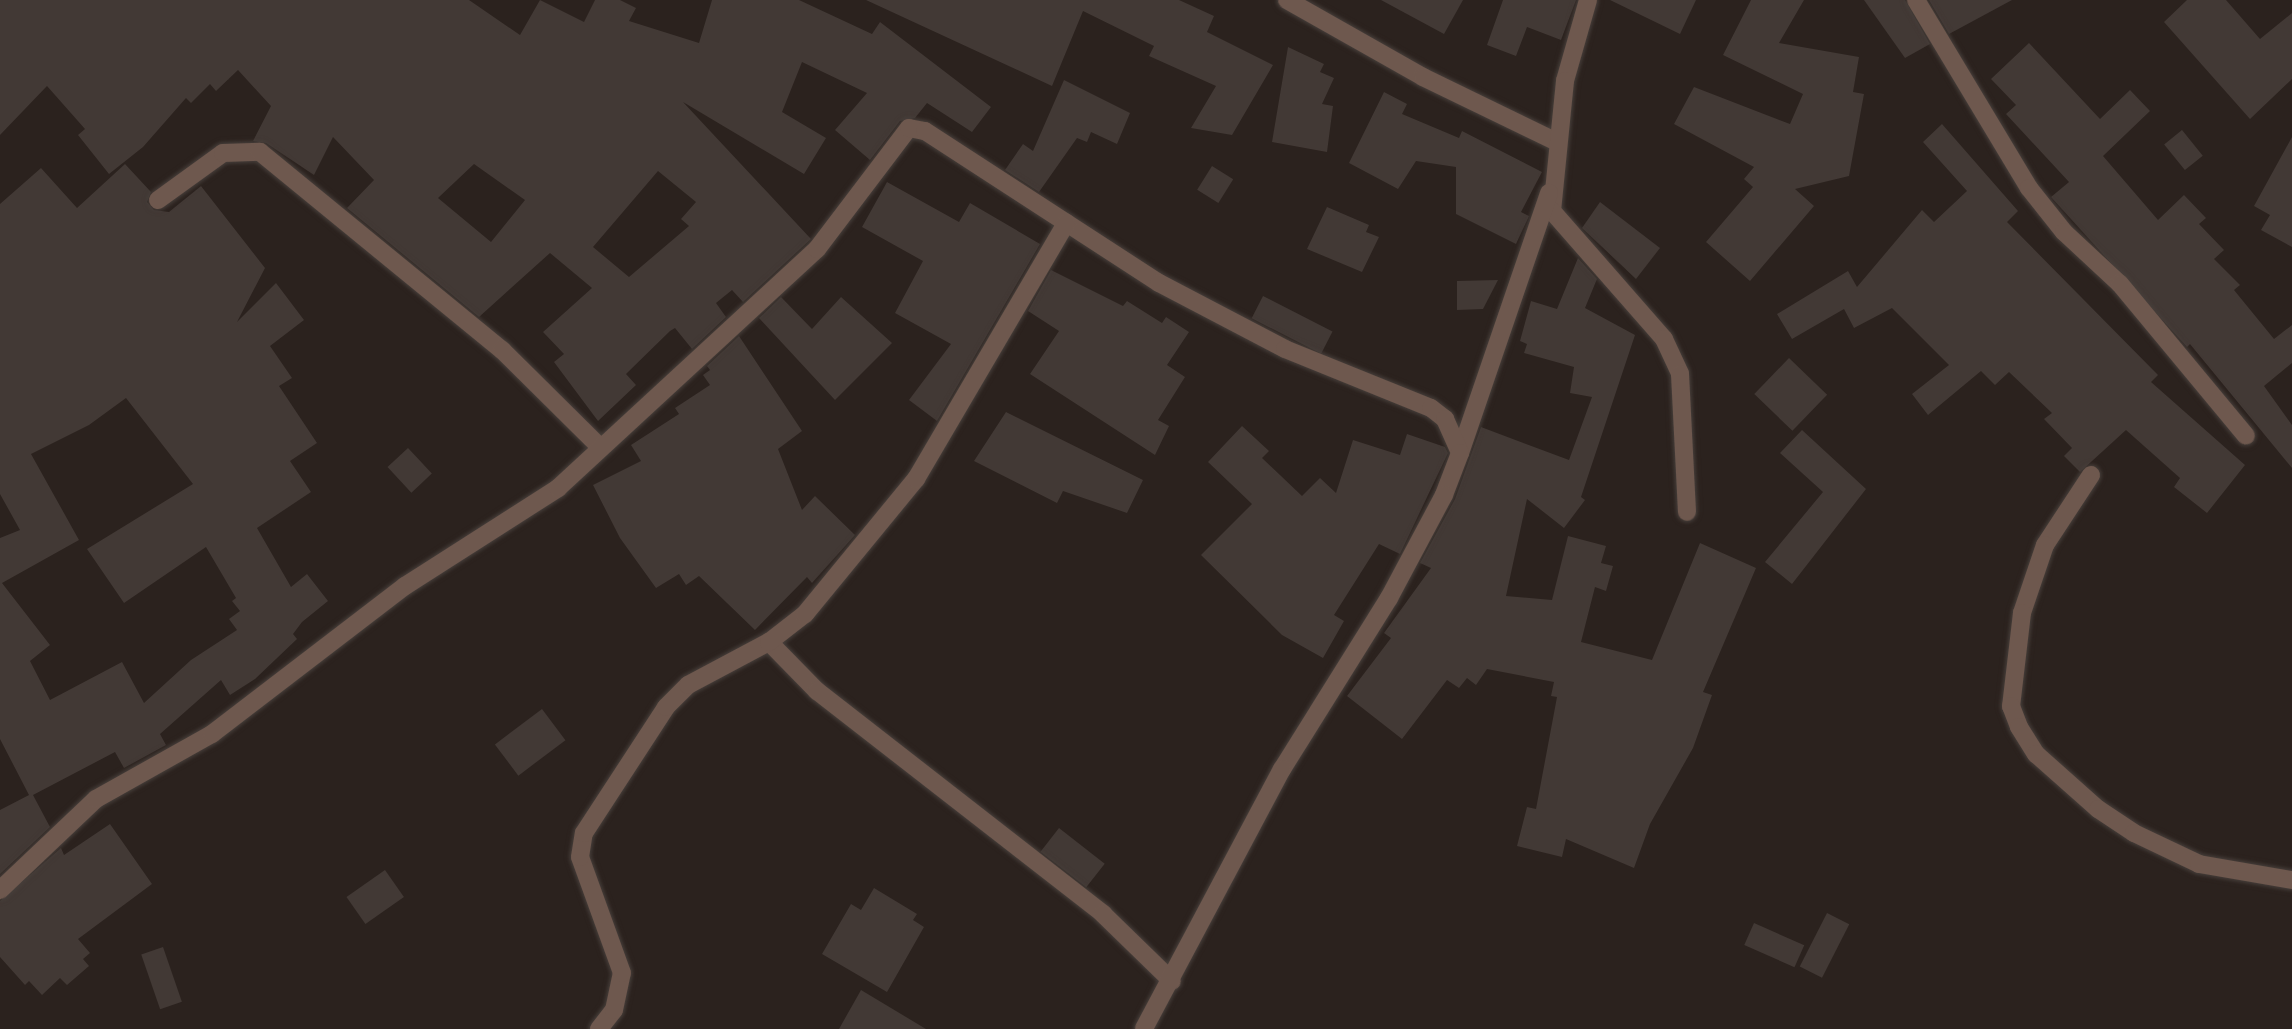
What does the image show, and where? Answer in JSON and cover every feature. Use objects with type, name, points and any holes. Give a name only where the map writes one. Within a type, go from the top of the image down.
[{"type":"street","points":[[1287,0],[1423,77],[1557,142]]},
{"type":"street","points":[[1144,1029],[1172,981],[1282,769],[1394,587],[1444,495],[1550,189],[1565,81],[1588,0]]},
{"type":"street","points":[[1916,0],[2029,188],[2064,232],[2120,284],[2246,436]]},
{"type":"street","points":[[0,890],[96,799],[212,734],[405,586],[558,488],[598,446],[818,249],[909,128],[925,131],[1159,283],[1285,350],[1431,408],[1445,419],[1460,453]]},
{"type":"street","points":[[158,200],[223,153],[260,152],[502,350],[598,446]]},
{"type":"street","points":[[1550,189],[1552,211],[1562,227],[1614,276],[1664,339],[1680,374],[1687,513]]},
{"type":"street","points":[[599,1029],[614,1010],[622,973],[580,857],[584,833],[666,707],[688,685],[769,642],[805,614],[916,479],[1066,223]]},
{"type":"street","points":[[2091,476],[2045,545],[2022,613],[2011,706],[2019,727],[2036,754],[2097,809],[2134,833],[2199,864],[2292,880]]},
{"type":"street","points":[[769,642],[817,690],[1103,914],[1172,981]]},
{"type":"building","points":[[0,0],[469,0],[520,35],[540,0],[584,22],[595,0],[620,0],[636,8],[629,21],[699,43],[712,0],[799,0],[872,34],[880,22],[991,107],[972,132],[927,103],[915,118],[900,121],[870,160],[835,130],[867,93],[802,62],[782,112],[826,138],[804,174],[683,102],[811,239],[743,302],[732,290],[716,303],[726,317],[692,349],[675,328],[670,331],[626,374],[636,385],[598,421],[554,362],[564,354],[543,332],[592,288],[550,253],[479,317],[347,208],[374,180],[333,137],[314,175],[266,143],[253,141],[271,106],[238,70],[216,91],[210,84],[191,103],[186,98],[143,147],[109,174],[78,135],[85,129],[47,86],[0,135]],"holes":[[[474,164],[525,200],[491,242],[438,198]],[[658,171],[696,202],[681,219],[689,226],[629,277],[593,247]]]},
{"type":"building","points":[[866,0],[1179,0],[1214,16],[1207,32],[1273,65],[1232,135],[1191,128],[1216,86],[1149,56],[1154,46],[1083,11],[1052,86]]},
{"type":"building","points":[[1381,0],[1463,0],[1444,34]]},
{"type":"building","points":[[1503,0],[1576,0],[1561,40],[1527,27],[1516,56],[1487,45]]},
{"type":"building","points":[[1610,0],[1696,0],[1680,34]]},
{"type":"building","points":[[1751,0],[1804,0],[1779,43],[1859,57],[1853,92],[1864,94],[1849,176],[1795,189],[1814,206],[1750,281],[1706,242],[1753,187],[1744,179],[1754,167],[1674,124],[1694,87],[1790,124],[1803,94],[1723,55]]},
{"type":"building","points":[[1864,0],[1905,0],[1930,44],[1905,58]]},
{"type":"building","points":[[1929,0],[2012,0],[1949,34]]},
{"type":"building","points":[[2187,0],[2226,0],[2260,39],[2292,13],[2292,79],[2250,119],[2164,22]]},
{"type":"building","points":[[2029,43],[2100,119],[2130,90],[2150,111],[2103,156],[2158,220],[2184,195],[2206,218],[2199,224],[2224,250],[2214,259],[2240,285],[2234,290],[2274,339],[2292,325],[2292,363],[2264,386],[2292,425],[2292,468],[2190,344],[2187,347],[2051,197],[2069,182],[2006,114],[2016,105],[1991,79]]},
{"type":"building","points":[[1288,47],[1324,64],[1320,72],[1334,78],[1322,104],[1333,106],[1327,152],[1272,142]]},
{"type":"building","points":[[1064,80],[1130,113],[1117,144],[1091,132],[1087,142],[1077,138],[1039,192],[1005,170],[1023,144],[1033,151]]},
{"type":"building","points":[[1384,92],[1407,104],[1402,114],[1459,138],[1462,131],[1542,172],[1521,212],[1529,216],[1516,244],[1456,214],[1456,167],[1416,161],[1398,189],[1349,163]]},
{"type":"building","points":[[1942,124],[2018,211],[2007,222],[2158,375],[2151,382],[2245,465],[2207,513],[2174,487],[2180,478],[2126,430],[2080,472],[2064,456],[2072,448],[2044,419],[2052,413],[2009,372],[1995,385],[1981,371],[1928,415],[1912,394],[1949,365],[1892,308],[1854,328],[1844,309],[1792,339],[1777,314],[1848,271],[1857,287],[1922,210],[1934,222],[1967,191],[1923,142]]},
{"type":"building","points":[[2182,130],[2203,156],[2185,170],[2164,144]]},
{"type":"building","points":[[2292,137],[2292,247],[2261,230],[2270,215],[2254,206]]},
{"type":"building","points":[[125,164],[151,192],[147,202],[154,210],[169,212],[201,186],[265,268],[237,322],[276,283],[304,320],[270,346],[292,378],[279,386],[317,443],[290,461],[311,492],[257,528],[291,587],[307,574],[328,601],[302,622],[293,634],[297,639],[255,679],[230,695],[221,680],[160,734],[166,745],[124,768],[115,752],[33,795],[50,827],[0,874],[0,810],[29,795],[0,739],[0,538],[20,530],[0,494],[0,204],[41,168],[77,208]],"holes":[[[126,398],[193,484],[87,549],[124,603],[206,547],[236,598],[232,601],[240,611],[229,619],[237,630],[191,660],[144,703],[122,662],[50,700],[30,661],[50,645],[2,583],[79,540],[31,454],[89,425]]]},
{"type":"building","points":[[1212,166],[1233,179],[1218,203],[1197,190]]},
{"type":"building","points":[[887,182],[959,222],[970,203],[1040,244],[937,421],[909,400],[951,344],[895,313],[923,261],[862,227]]},
{"type":"building","points":[[1600,202],[1660,248],[1636,279],[1582,228]]},
{"type":"building","points":[[1327,207],[1369,225],[1366,232],[1379,237],[1362,272],[1307,249]]},
{"type":"building","points":[[1578,258],[1597,279],[1585,308],[1635,335],[1581,497],[1585,500],[1564,528],[1527,499],[1506,596],[1552,600],[1568,536],[1606,546],[1601,563],[1613,566],[1606,591],[1595,587],[1581,642],[1652,660],[1700,543],[1756,568],[1703,692],[1712,695],[1693,748],[1650,824],[1634,868],[1566,839],[1562,857],[1517,846],[1527,807],[1536,809],[1557,697],[1551,696],[1554,682],[1487,669],[1476,685],[1467,678],[1459,688],[1447,680],[1402,739],[1347,696],[1391,638],[1384,633],[1431,568],[1420,563],[1455,499],[1481,427],[1569,460],[1592,397],[1570,393],[1574,367],[1524,353],[1527,344],[1520,341],[1531,301],[1557,309]]},
{"type":"building","points":[[1051,270],[1123,306],[1127,301],[1162,323],[1166,317],[1189,332],[1167,365],[1185,377],[1158,420],[1169,426],[1155,455],[1030,374],[1059,331],[1028,311]]},
{"type":"building","points":[[1498,280],[1483,309],[1457,310],[1457,281]]},
{"type":"building","points":[[1263,296],[1332,331],[1321,354],[1252,318]]},
{"type":"building","points":[[781,297],[812,329],[841,297],[892,343],[835,400],[759,318]]},
{"type":"building","points":[[739,336],[802,431],[778,449],[802,510],[815,496],[855,535],[812,583],[807,577],[755,630],[699,576],[686,585],[679,574],[656,588],[620,538],[593,485],[641,461],[631,445],[679,414],[675,408],[710,385],[703,375],[710,370],[707,366]]},
{"type":"building","points":[[1789,358],[1827,395],[1792,431],[1754,394]]},
{"type":"building","points":[[1006,412],[1143,480],[1127,513],[1063,491],[1057,503],[974,461]]},
{"type":"building","points":[[1242,426],[1269,451],[1262,458],[1302,496],[1320,478],[1336,493],[1353,440],[1400,455],[1407,434],[1445,447],[1448,453],[1400,554],[1379,544],[1334,615],[1344,621],[1323,658],[1282,635],[1201,555],[1252,504],[1208,462]]},
{"type":"building","points":[[1802,430],[1866,489],[1792,584],[1765,562],[1823,492],[1780,453]]},
{"type":"building","points":[[408,448],[432,474],[411,493],[388,467]]},
{"type":"building","points":[[542,709],[565,740],[518,776],[495,745]]},
{"type":"building","points":[[110,824],[152,884],[78,939],[90,953],[83,959],[89,966],[67,985],[60,978],[42,995],[29,981],[25,985],[0,957],[0,901],[61,848],[64,855]]},
{"type":"building","points":[[1059,828],[1105,864],[1086,887],[1041,852]]},
{"type":"building","points":[[385,870],[404,897],[365,924],[346,897]]},
{"type":"building","points":[[874,888],[917,914],[913,920],[924,927],[887,992],[822,954],[851,904],[861,910]]},
{"type":"building","points":[[1827,913],[1849,924],[1822,978],[1800,966]]},
{"type":"building","points":[[1754,923],[1804,945],[1794,967],[1744,945]]},
{"type":"building","points":[[163,947],[182,1002],[160,1009],[141,954]]},
{"type":"building","points":[[861,990],[926,1029],[839,1029]]}]
